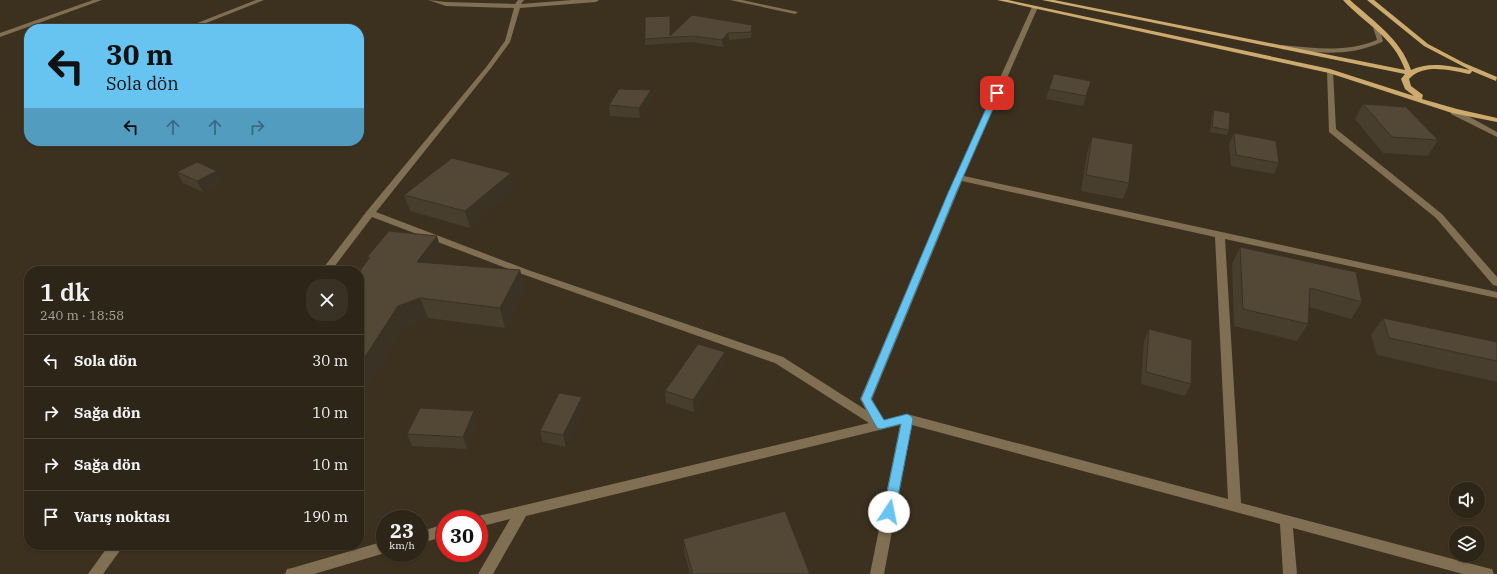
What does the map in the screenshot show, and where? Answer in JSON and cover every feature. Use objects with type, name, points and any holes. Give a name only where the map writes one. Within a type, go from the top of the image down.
[{"type":"main road","points":[[1000,0],[1330,71],[1360,79],[1454,112],[1497,120]]},
{"type":"main road","points":[[1045,0],[1409,73]]},
{"type":"main road","points":[[1346,0],[1393,42],[1404,58],[1409,73]]},
{"type":"main road","points":[[1370,0],[1426,45],[1462,64],[1497,79]]},
{"type":"main road","points":[[1434,104],[1418,96],[1408,87],[1405,79],[1409,73],[1418,69],[1453,69],[1497,79]]},
{"type":"street","points":[[30,24],[100,0]]},
{"type":"street","points":[[199,24],[261,0]]},
{"type":"street","points":[[431,0],[446,4],[596,0]]},
{"type":"street","points":[[733,0],[796,12]]},
{"type":"street","points":[[330,266],[370,213],[489,67],[508,41],[519,3]]},
{"type":"street","points":[[881,425],[866,399],[959,178],[1035,7]]},
{"type":"street","points":[[0,35],[24,26]]},
{"type":"street","points":[[1273,46],[1340,51],[1359,48],[1372,45],[1380,41],[1376,27]]},
{"type":"street","points":[[16,29],[24,31]]},
{"type":"street","points":[[1330,71],[1332,130],[1439,216],[1497,283]]},
{"type":"street","points":[[1454,112],[1497,135]]},
{"type":"street","points":[[959,178],[1497,295]]},
{"type":"street","points":[[370,213],[533,274],[779,360],[881,425]]},
{"type":"street","points":[[1220,235],[1235,506]]},
{"type":"street","points":[[877,574],[907,419]]},
{"type":"street","points":[[488,520],[907,419],[1487,574]]},
{"type":"street","points":[[485,574],[521,512]]},
{"type":"street","points":[[1286,520],[1290,574]]},
{"type":"street","points":[[95,574],[113,550]]},
{"type":"street","points":[[292,574],[376,550]]},
{"type":"building","points":[[692,15],[752,25],[751,32],[728,33],[722,40],[692,36],[645,39],[645,17],[670,16],[670,36]]},
{"type":"building","points":[[1054,74],[1091,81],[1086,96],[1049,89]]},
{"type":"building","points":[[619,89],[651,90],[639,108],[609,105]]},
{"type":"building","points":[[1363,104],[1406,107],[1438,140],[1392,137]]},
{"type":"building","points":[[1214,110],[1230,113],[1229,130],[1212,127]]},
{"type":"building","points":[[1234,133],[1276,141],[1279,163],[1236,155]]},
{"type":"building","points":[[1092,137],[1133,144],[1129,183],[1086,175]]},
{"type":"building","points":[[452,158],[511,173],[465,211],[404,195]]},
{"type":"building","points":[[197,162],[217,171],[197,181],[177,172]]},
{"type":"building","points":[[389,231],[437,236],[417,262],[520,270],[500,308],[420,298],[398,306],[364,358],[363,266],[370,257],[367,257]]},
{"type":"building","points":[[1240,247],[1356,272],[1362,302],[1310,288],[1308,324],[1243,309]]},
{"type":"building","points":[[1383,318],[1497,342],[1497,361],[1389,338]]},
{"type":"building","points":[[1149,329],[1192,340],[1191,384],[1146,372]]},
{"type":"building","points":[[698,344],[725,352],[693,400],[665,391]]},
{"type":"building","points":[[559,393],[582,397],[563,435],[540,431]]},
{"type":"building","points":[[420,408],[474,411],[463,437],[407,434]]},
{"type":"building","points":[[785,511],[810,574],[693,574],[683,539]]},
{"type":"route","points":[[889,512],[907,419],[881,425],[866,399],[952,193],[997,93]]}]
